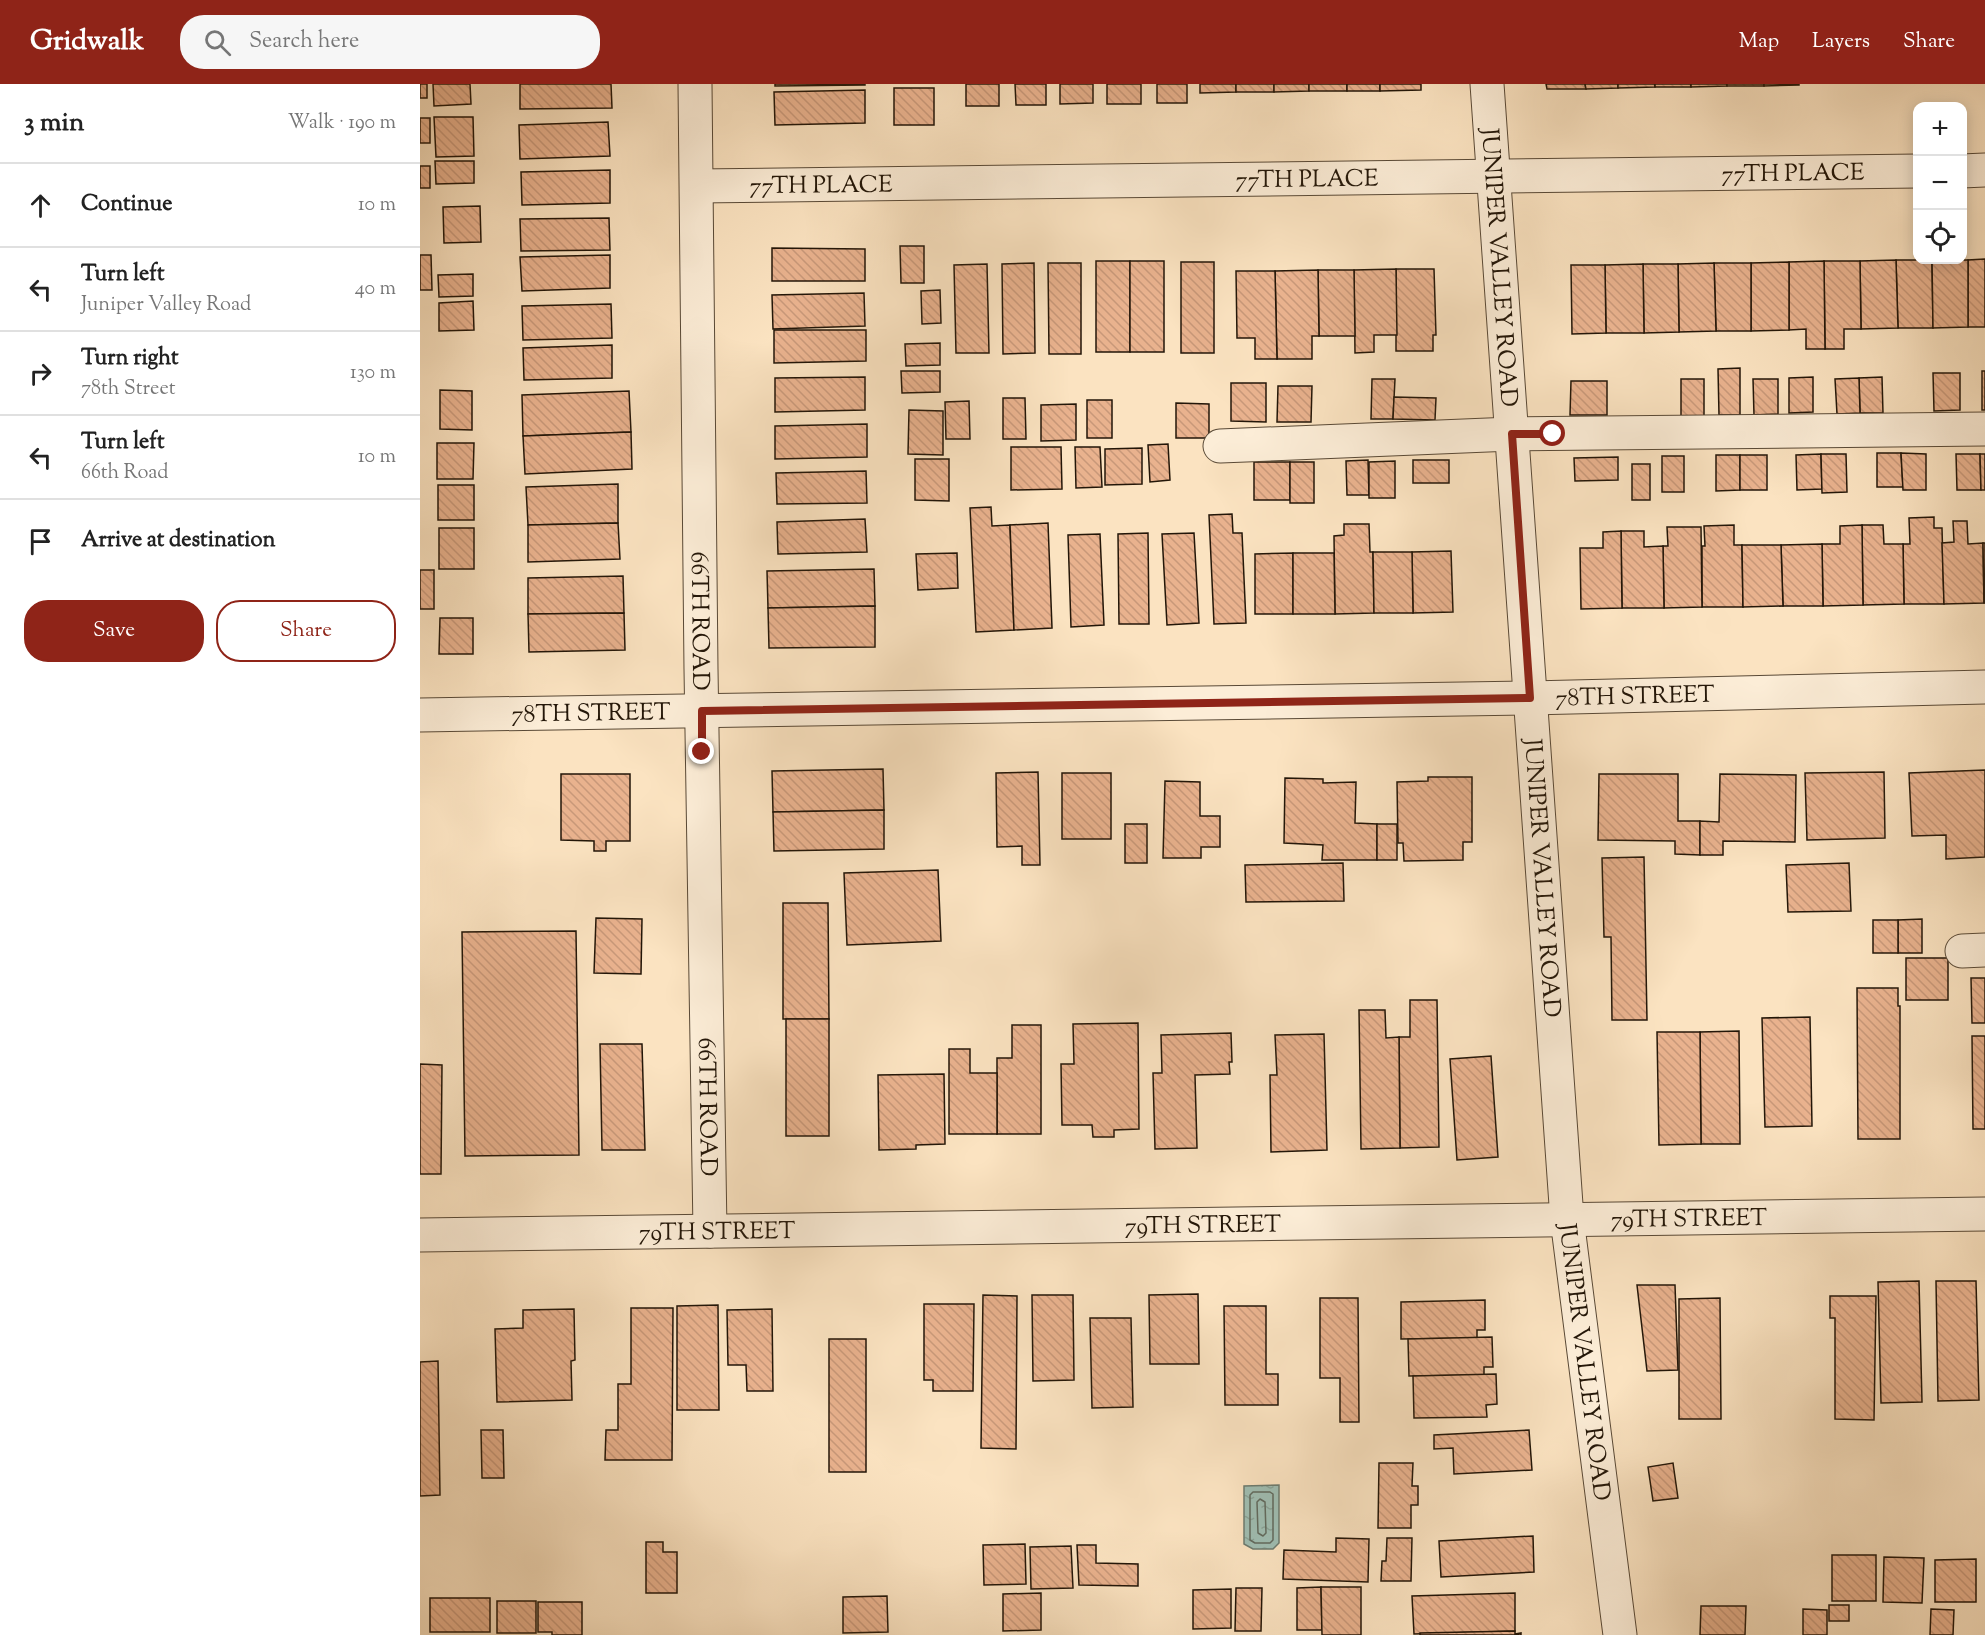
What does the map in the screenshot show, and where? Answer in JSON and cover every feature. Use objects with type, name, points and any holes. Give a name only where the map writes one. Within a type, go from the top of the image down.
[{"type":"street","name":"66TH ROAD","points":[[695,84],[710,1231]]},
{"type":"street","name":"JUNIPER VALLEY ROAD","points":[[1487,84],[1567,1219],[1620,1635]]},
{"type":"street","points":[[1967,171],[1985,170]]},
{"type":"street","name":"77TH PLACE","points":[[697,186],[1913,171]]},
{"type":"street","points":[[1220,446],[1512,434],[1985,429]]},
{"type":"street","name":"78TH STREET","points":[[420,714],[1530,698],[1985,687]]},
{"type":"street","name":"79TH STREET","points":[[420,1235],[1985,1214]]},
{"type":"water","points":[[1279,1485],[1279,1543],[1273,1549],[1253,1549],[1244,1544],[1244,1486]]},
{"type":"building","points":[[420,84],[427,84],[427,98],[420,98]]},
{"type":"building","points":[[433,84],[470,84],[471,104],[434,106]]},
{"type":"building","points":[[520,84],[611,84],[612,108],[520,109]]},
{"type":"building","points":[[775,84],[865,84],[865,85],[775,86]]},
{"type":"building","points":[[966,84],[999,84],[999,106],[966,106]]},
{"type":"building","points":[[1015,84],[1046,84],[1046,105],[1016,105]]},
{"type":"building","points":[[1060,84],[1093,84],[1093,103],[1060,104]]},
{"type":"building","points":[[1107,84],[1141,84],[1141,104],[1107,104]]},
{"type":"building","points":[[1157,84],[1187,84],[1187,103],[1157,103]]},
{"type":"building","points":[[1200,84],[1236,84],[1236,92],[1200,93]]},
{"type":"building","points":[[1236,84],[1274,84],[1274,92],[1236,92]]},
{"type":"building","points":[[1274,84],[1309,84],[1309,91],[1274,92]]},
{"type":"building","points":[[1309,84],[1347,84],[1347,91],[1309,91]]},
{"type":"building","points":[[1347,84],[1380,84],[1380,91],[1347,91]]},
{"type":"building","points":[[1380,84],[1421,84],[1421,90],[1380,91]]},
{"type":"building","points":[[1546,84],[1585,84],[1586,89],[1547,89]]},
{"type":"building","points":[[1585,84],[1618,84],[1618,88],[1586,89]]},
{"type":"building","points":[[1618,84],[1655,84],[1655,87],[1618,88]]},
{"type":"building","points":[[1655,84],[1691,84],[1691,87],[1655,87]]},
{"type":"building","points":[[1691,84],[1727,84],[1727,86],[1691,87]]},
{"type":"building","points":[[1727,84],[1764,84],[1764,86],[1727,86]]},
{"type":"building","points":[[1764,84],[1799,84],[1799,85],[1764,86]]},
{"type":"building","points":[[894,88],[934,88],[934,125],[894,125]]},
{"type":"building","points":[[865,90],[865,123],[775,125],[774,92]]},
{"type":"building","points":[[434,117],[473,117],[474,156],[436,157]]},
{"type":"building","points":[[420,118],[430,118],[430,143],[420,143]]},
{"type":"building","points":[[608,122],[610,156],[520,159],[519,125]]},
{"type":"building","points":[[435,161],[474,161],[474,183],[436,184]]},
{"type":"building","points":[[420,166],[430,166],[430,188],[420,188]]},
{"type":"building","points":[[610,170],[610,203],[522,205],[521,172]]},
{"type":"building","points":[[480,206],[481,242],[444,243],[443,207]]},
{"type":"building","points":[[609,218],[610,250],[521,251],[520,219]]},
{"type":"building","points":[[900,246],[924,246],[924,283],[901,283]]},
{"type":"building","points":[[772,248],[865,249],[865,281],[772,281]]},
{"type":"building","points":[[420,255],[431,255],[432,290],[420,290]]},
{"type":"building","points":[[610,255],[610,288],[522,291],[520,257]]},
{"type":"building","points":[[1985,259],[1985,327],[1968,327],[1968,260]]},
{"type":"building","points":[[1896,260],[1913,260],[1913,264],[1932,264],[1933,328],[1898,328]]},
{"type":"building","points":[[1896,260],[1898,328],[1861,329],[1860,261]]},
{"type":"building","points":[[1968,260],[1968,327],[1933,328],[1932,264],[1967,264]]},
{"type":"building","points":[[1096,261],[1130,261],[1130,352],[1096,352]]},
{"type":"building","points":[[1130,261],[1164,261],[1164,352],[1130,352]]},
{"type":"building","points":[[1824,261],[1860,261],[1861,329],[1844,329],[1844,349],[1825,349]]},
{"type":"building","points":[[1824,261],[1825,349],[1806,349],[1806,329],[1789,330],[1789,262]]},
{"type":"building","points":[[1181,262],[1214,262],[1214,353],[1181,353]]},
{"type":"building","points":[[1789,262],[1789,330],[1751,331],[1751,263]]},
{"type":"building","points":[[1034,263],[1035,353],[1003,354],[1002,264]]},
{"type":"building","points":[[1048,263],[1081,263],[1081,354],[1049,354]]},
{"type":"building","points":[[1714,263],[1751,263],[1751,331],[1716,331]]},
{"type":"building","points":[[1714,263],[1716,331],[1679,332],[1678,264]]},
{"type":"building","points":[[987,264],[989,353],[956,353],[954,265]]},
{"type":"building","points":[[1643,264],[1678,264],[1679,332],[1644,333]]},
{"type":"building","points":[[1643,264],[1644,333],[1606,333],[1605,265]]},
{"type":"building","points":[[1571,265],[1605,265],[1606,333],[1572,334]]},
{"type":"building","points":[[1396,269],[1434,269],[1436,335],[1433,335],[1433,351],[1396,351]]},
{"type":"building","points":[[1396,269],[1397,335],[1374,335],[1374,352],[1355,353],[1354,270]]},
{"type":"building","points":[[1318,270],[1354,270],[1355,336],[1319,336]]},
{"type":"building","points":[[1318,270],[1319,336],[1312,336],[1312,359],[1277,359],[1275,271]]},
{"type":"building","points":[[1236,271],[1275,271],[1277,359],[1255,359],[1255,338],[1237,338]]},
{"type":"building","points":[[473,274],[473,296],[439,297],[438,275]]},
{"type":"building","points":[[940,290],[941,323],[922,324],[921,291]]},
{"type":"building","points":[[864,293],[865,326],[773,329],[772,295]]},
{"type":"building","points":[[473,301],[474,330],[439,331],[439,303]]},
{"type":"building","points":[[611,304],[612,338],[523,340],[522,306]]},
{"type":"building","points":[[774,330],[866,330],[866,361],[774,363]]},
{"type":"building","points":[[940,343],[940,365],[906,366],[905,344]]},
{"type":"building","points":[[612,345],[612,378],[524,380],[523,348]]},
{"type":"building","points":[[1740,368],[1740,415],[1719,415],[1718,369]]},
{"type":"building","points":[[901,371],[940,371],[940,392],[902,393]]},
{"type":"building","points":[[1982,371],[1985,371],[1985,410],[1982,410]]},
{"type":"building","points":[[1933,373],[1960,373],[1960,410],[1934,411]]},
{"type":"building","points":[[865,377],[865,410],[775,412],[775,378]]},
{"type":"building","points":[[1813,377],[1813,412],[1789,413],[1789,378]]},
{"type":"building","points":[[1882,377],[1883,413],[1860,413],[1859,378]]},
{"type":"building","points":[[1859,378],[1860,413],[1837,414],[1835,379]]},
{"type":"building","points":[[1372,379],[1395,379],[1393,419],[1371,419]]},
{"type":"building","points":[[1681,379],[1704,379],[1704,417],[1681,417]]},
{"type":"building","points":[[1753,379],[1778,379],[1778,414],[1754,415]]},
{"type":"building","points":[[1571,381],[1607,381],[1607,415],[1570,415]]},
{"type":"building","points":[[1231,383],[1266,383],[1266,422],[1231,421]]},
{"type":"building","points":[[1278,386],[1312,386],[1311,422],[1277,422]]},
{"type":"building","points":[[440,390],[472,391],[472,430],[440,429]]},
{"type":"building","points":[[629,391],[631,432],[523,436],[522,395]]},
{"type":"building","points":[[1394,397],[1436,398],[1435,420],[1393,419]]},
{"type":"building","points":[[1003,398],[1025,398],[1026,439],[1003,439]]},
{"type":"building","points":[[1087,400],[1112,400],[1112,438],[1087,438]]},
{"type":"building","points":[[969,401],[970,439],[946,439],[945,402]]},
{"type":"building","points":[[1176,403],[1209,404],[1209,438],[1176,438]]},
{"type":"building","points":[[1076,404],[1076,440],[1041,441],[1041,405]]},
{"type":"building","points":[[909,410],[943,411],[943,455],[908,454]]},
{"type":"building","points":[[867,424],[867,457],[775,459],[775,426]]},
{"type":"building","points":[[631,432],[632,469],[525,474],[523,436]]},
{"type":"building","points":[[437,443],[474,443],[473,479],[437,479]]},
{"type":"building","points":[[1168,444],[1170,480],[1150,482],[1148,445]]},
{"type":"building","points":[[1011,447],[1061,447],[1062,489],[1011,490]]},
{"type":"building","points":[[1075,447],[1100,447],[1102,487],[1076,488]]},
{"type":"building","points":[[1142,448],[1142,484],[1105,485],[1105,449]]},
{"type":"building","points":[[1877,453],[1901,453],[1903,487],[1877,487]]},
{"type":"building","points":[[1901,453],[1926,454],[1926,490],[1903,490]]},
{"type":"building","points":[[1821,454],[1822,489],[1797,490],[1796,455]]},
{"type":"building","points":[[1821,454],[1846,454],[1847,492],[1822,493]]},
{"type":"building","points":[[1956,454],[1980,454],[1981,490],[1957,490]]},
{"type":"building","points":[[1980,454],[1985,454],[1985,490],[1981,490]]},
{"type":"building","points":[[1716,455],[1740,455],[1740,490],[1716,491]]},
{"type":"building","points":[[1740,455],[1767,455],[1767,490],[1740,490]]},
{"type":"building","points":[[1662,456],[1684,456],[1684,492],[1662,492]]},
{"type":"building","points":[[1618,457],[1618,480],[1575,481],[1574,458]]},
{"type":"building","points":[[915,459],[949,459],[949,501],[915,500]]},
{"type":"building","points":[[1368,460],[1369,495],[1347,495],[1346,461]]},
{"type":"building","points":[[1413,460],[1449,460],[1449,483],[1413,483]]},
{"type":"building","points":[[1395,461],[1395,498],[1369,498],[1369,462]]},
{"type":"building","points":[[1254,462],[1290,462],[1290,500],[1254,500]]},
{"type":"building","points":[[1290,462],[1314,462],[1314,503],[1290,503]]},
{"type":"building","points":[[1632,464],[1650,464],[1650,500],[1632,500]]},
{"type":"building","points":[[866,471],[867,503],[777,504],[776,473]]},
{"type":"building","points":[[618,484],[618,523],[528,525],[526,487]]},
{"type":"building","points":[[438,485],[474,485],[474,520],[438,520]]},
{"type":"building","points":[[991,507],[992,526],[1010,525],[1014,630],[976,632],[970,508]]},
{"type":"building","points":[[1232,514],[1233,533],[1242,533],[1246,623],[1214,624],[1209,515]]},
{"type":"building","points":[[1934,517],[1934,528],[1942,528],[1944,604],[1904,604],[1903,544],[1910,544],[1909,518]]},
{"type":"building","points":[[865,519],[867,552],[778,554],[777,522]]},
{"type":"building","points":[[1953,521],[1967,521],[1968,544],[1983,543],[1984,603],[1944,604],[1942,543],[1954,542]]},
{"type":"building","points":[[618,523],[620,559],[528,562],[528,525]]},
{"type":"building","points":[[1048,523],[1052,628],[1014,630],[1010,525]]},
{"type":"building","points":[[1344,524],[1369,524],[1370,552],[1373,552],[1374,613],[1335,614],[1334,536],[1344,535]]},
{"type":"building","points":[[1734,525],[1734,545],[1742,545],[1743,607],[1702,607],[1704,526]]},
{"type":"building","points":[[1862,525],[1883,525],[1884,544],[1903,544],[1904,604],[1863,605]]},
{"type":"building","points":[[1862,525],[1863,605],[1823,606],[1822,544],[1840,544],[1840,526]]},
{"type":"building","points":[[1667,527],[1701,527],[1702,607],[1664,608],[1663,546],[1668,546]]},
{"type":"building","points":[[439,528],[474,528],[474,569],[439,569]]},
{"type":"building","points":[[1621,531],[1644,531],[1644,547],[1663,546],[1664,608],[1622,608]]},
{"type":"building","points":[[1621,531],[1622,608],[1581,609],[1580,548],[1603,548],[1603,532]]},
{"type":"building","points":[[1148,533],[1149,624],[1119,624],[1118,534]]},
{"type":"building","points":[[1194,533],[1199,623],[1167,625],[1162,534]]},
{"type":"building","points":[[1100,534],[1104,625],[1071,627],[1068,535]]},
{"type":"building","points":[[1983,543],[1985,543],[1985,603],[1984,603]]},
{"type":"building","points":[[1822,544],[1823,606],[1783,606],[1781,545]]},
{"type":"building","points":[[1742,545],[1781,545],[1783,606],[1743,607]]},
{"type":"building","points":[[1451,551],[1453,612],[1413,613],[1412,552]]},
{"type":"building","points":[[1373,552],[1412,552],[1413,613],[1374,613]]},
{"type":"building","points":[[957,553],[958,588],[918,590],[916,554]]},
{"type":"building","points":[[1293,553],[1293,614],[1255,614],[1255,554]]},
{"type":"building","points":[[1293,553],[1334,553],[1335,614],[1293,614]]},
{"type":"building","points":[[874,569],[875,606],[768,608],[767,571]]},
{"type":"building","points":[[420,570],[434,570],[434,609],[420,609]]},
{"type":"building","points":[[623,576],[624,613],[528,614],[528,578]]},
{"type":"building","points":[[875,606],[875,647],[769,648],[768,608]]},
{"type":"building","points":[[624,613],[625,650],[529,652],[528,614]]},
{"type":"building","points":[[440,618],[473,618],[473,654],[439,654]]},
{"type":"building","points":[[883,769],[884,810],[773,812],[772,771]]},
{"type":"building","points":[[1985,770],[1985,857],[1946,859],[1946,835],[1912,836],[1909,773]]},
{"type":"building","points":[[1038,772],[1040,865],[1022,865],[1022,846],[997,847],[996,773]]},
{"type":"building","points":[[1884,772],[1885,838],[1807,840],[1805,773]]},
{"type":"building","points":[[1062,773],[1111,773],[1111,839],[1062,839]]},
{"type":"building","points":[[561,774],[630,774],[630,841],[606,841],[606,851],[594,851],[594,841],[561,840]]},
{"type":"building","points":[[1599,774],[1678,774],[1678,821],[1700,821],[1700,855],[1675,854],[1675,841],[1598,840]]},
{"type":"building","points":[[1720,774],[1796,775],[1795,842],[1723,841],[1723,855],[1700,855],[1700,821],[1719,822]]},
{"type":"building","points":[[1428,777],[1472,777],[1472,842],[1463,842],[1463,860],[1404,861],[1403,843],[1398,843],[1397,782],[1428,781]]},
{"type":"building","points":[[1285,778],[1323,779],[1323,783],[1356,782],[1355,823],[1377,824],[1377,860],[1322,860],[1323,845],[1284,843]]},
{"type":"building","points":[[1165,781],[1200,782],[1200,816],[1220,816],[1220,847],[1201,847],[1201,858],[1163,858]]},
{"type":"building","points":[[884,810],[884,849],[774,851],[773,812]]},
{"type":"building","points":[[1125,824],[1147,824],[1147,863],[1125,863]]},
{"type":"building","points":[[1377,824],[1397,824],[1397,860],[1377,860]]},
{"type":"building","points":[[1644,857],[1647,1020],[1612,1020],[1611,937],[1604,937],[1602,858]]},
{"type":"building","points":[[1343,863],[1344,901],[1246,902],[1245,865]]},
{"type":"building","points":[[1849,863],[1851,911],[1788,912],[1786,865]]},
{"type":"building","points":[[938,870],[941,941],[847,945],[844,873]]},
{"type":"building","points":[[783,903],[828,903],[829,1019],[783,1019]]},
{"type":"building","points":[[596,918],[642,919],[641,974],[594,973]]},
{"type":"building","points":[[1922,919],[1922,953],[1898,953],[1898,920]]},
{"type":"building","points":[[1873,920],[1898,920],[1898,953],[1873,953]]},
{"type":"building","points":[[576,931],[579,1155],[465,1156],[462,932]]},
{"type":"building","points":[[1906,958],[1948,958],[1948,1000],[1906,1000]]},
{"type":"building","points":[[1971,978],[1985,978],[1985,1023],[1972,1023]]},
{"type":"building","points":[[1857,988],[1898,988],[1900,1139],[1858,1139]]},
{"type":"building","points":[[1410,1000],[1437,1000],[1439,1147],[1400,1148],[1399,1037],[1410,1037]]},
{"type":"building","points":[[1359,1010],[1385,1010],[1386,1038],[1399,1037],[1400,1148],[1361,1149]]},
{"type":"building","points":[[1810,1017],[1812,1126],[1765,1127],[1762,1018]]},
{"type":"building","points":[[786,1019],[829,1019],[829,1136],[786,1136]]},
{"type":"building","points":[[1138,1023],[1139,1129],[1114,1130],[1114,1137],[1093,1137],[1092,1125],[1062,1125],[1061,1064],[1074,1064],[1073,1024]]},
{"type":"building","points":[[1012,1025],[1041,1025],[1041,1134],[997,1134],[997,1058],[1012,1058]]},
{"type":"building","points":[[1739,1031],[1740,1144],[1701,1144],[1700,1032]]},
{"type":"building","points":[[1657,1032],[1700,1032],[1701,1144],[1659,1145]]},
{"type":"building","points":[[1231,1033],[1230,1074],[1195,1075],[1197,1148],[1155,1149],[1153,1073],[1162,1073],[1161,1035]]},
{"type":"building","points":[[1324,1034],[1327,1150],[1271,1152],[1270,1075],[1277,1075],[1275,1035]]},
{"type":"building","points":[[1972,1036],[1985,1036],[1985,1129],[1973,1129]]},
{"type":"building","points":[[600,1044],[642,1044],[645,1150],[602,1150]]},
{"type":"building","points":[[949,1049],[970,1049],[970,1073],[997,1073],[997,1134],[949,1134]]},
{"type":"building","points":[[1491,1056],[1498,1157],[1457,1160],[1450,1059]]},
{"type":"building","points":[[420,1064],[442,1065],[441,1174],[420,1174]]},
{"type":"building","points":[[944,1074],[945,1144],[916,1145],[916,1149],[879,1150],[878,1075]]},
{"type":"building","points":[[1919,1281],[1922,1402],[1881,1403],[1878,1282]]},
{"type":"building","points":[[1936,1281],[1976,1281],[1979,1400],[1938,1401]]},
{"type":"building","points":[[1637,1285],[1675,1285],[1678,1370],[1647,1371]]},
{"type":"building","points":[[1198,1294],[1199,1364],[1150,1364],[1149,1295]]},
{"type":"building","points":[[983,1295],[1017,1296],[1016,1449],[981,1448]]},
{"type":"building","points":[[1032,1295],[1073,1295],[1074,1380],[1033,1381]]},
{"type":"building","points":[[1830,1296],[1876,1296],[1874,1420],[1835,1419],[1835,1318],[1830,1318]]},
{"type":"building","points":[[1320,1298],[1358,1298],[1359,1422],[1340,1422],[1340,1378],[1320,1378]]},
{"type":"building","points":[[1720,1298],[1721,1419],[1679,1419],[1679,1299]]},
{"type":"building","points":[[1485,1300],[1485,1330],[1477,1330],[1477,1338],[1401,1339],[1401,1302]]},
{"type":"building","points":[[924,1304],[974,1304],[973,1391],[933,1391],[933,1380],[924,1380]]},
{"type":"building","points":[[718,1305],[719,1410],[677,1410],[677,1306]]},
{"type":"building","points":[[1224,1306],[1266,1306],[1266,1374],[1278,1374],[1278,1405],[1225,1405]]},
{"type":"building","points":[[631,1308],[673,1308],[672,1460],[605,1460],[606,1430],[618,1430],[618,1384],[631,1384]]},
{"type":"building","points":[[574,1309],[575,1360],[571,1361],[572,1400],[497,1402],[495,1329],[523,1328],[523,1310]]},
{"type":"building","points":[[772,1309],[773,1391],[747,1391],[746,1365],[728,1365],[727,1310]]},
{"type":"building","points":[[1090,1318],[1131,1318],[1133,1407],[1092,1408]]},
{"type":"building","points":[[1492,1337],[1493,1367],[1484,1367],[1484,1375],[1409,1376],[1408,1339]]},
{"type":"building","points":[[829,1339],[866,1339],[866,1472],[829,1472]]},
{"type":"building","points":[[438,1361],[440,1495],[420,1496],[420,1362]]},
{"type":"building","points":[[1496,1374],[1497,1404],[1486,1405],[1487,1417],[1414,1418],[1413,1376]]},
{"type":"building","points":[[481,1430],[503,1430],[504,1478],[482,1478]]},
{"type":"building","points":[[1529,1430],[1532,1470],[1454,1474],[1453,1448],[1434,1449],[1434,1435]]},
{"type":"building","points":[[1379,1463],[1413,1463],[1412,1486],[1418,1486],[1418,1505],[1411,1505],[1411,1528],[1378,1528]]},
{"type":"building","points":[[1673,1463],[1678,1498],[1653,1501],[1648,1467]]},
{"type":"building","points":[[1533,1536],[1534,1572],[1441,1577],[1439,1541]]},
{"type":"building","points":[[1336,1538],[1369,1539],[1368,1582],[1283,1579],[1284,1550],[1336,1552]]},
{"type":"building","points":[[1387,1538],[1412,1538],[1411,1581],[1381,1581],[1382,1561],[1386,1561]]},
{"type":"building","points":[[646,1542],[663,1542],[663,1552],[677,1552],[677,1593],[646,1593]]},
{"type":"building","points":[[1025,1544],[1026,1584],[984,1585],[983,1545]]},
{"type":"building","points":[[1077,1545],[1096,1545],[1096,1563],[1138,1564],[1138,1586],[1079,1585]]},
{"type":"building","points":[[1071,1546],[1073,1588],[1031,1589],[1030,1547]]},
{"type":"building","points":[[1832,1555],[1876,1555],[1876,1601],[1832,1601]]},
{"type":"building","points":[[1884,1557],[1924,1558],[1922,1603],[1883,1602]]},
{"type":"building","points":[[1976,1559],[1976,1602],[1935,1602],[1935,1560]]},
{"type":"building","points":[[1321,1587],[1322,1630],[1297,1630],[1297,1588]]},
{"type":"building","points":[[1321,1587],[1361,1587],[1361,1635],[1322,1635]]},
{"type":"building","points":[[1236,1588],[1262,1588],[1261,1631],[1235,1631]]},
{"type":"building","points":[[1231,1589],[1231,1628],[1193,1629],[1193,1590]]},
{"type":"building","points":[[1041,1593],[1041,1630],[1003,1631],[1003,1594]]},
{"type":"building","points":[[1515,1593],[1515,1631],[1414,1634],[1412,1596]]},
{"type":"building","points":[[887,1596],[888,1632],[843,1633],[843,1597]]},
{"type":"building","points":[[430,1598],[490,1598],[490,1632],[430,1632]]},
{"type":"building","points":[[497,1601],[536,1601],[536,1633],[497,1633]]},
{"type":"building","points":[[538,1602],[582,1602],[582,1635],[552,1635],[552,1632],[538,1632]]},
{"type":"building","points":[[1829,1605],[1849,1605],[1849,1621],[1829,1621]]},
{"type":"building","points":[[1701,1606],[1746,1606],[1745,1635],[1700,1635]]},
{"type":"building","points":[[1803,1609],[1827,1610],[1827,1635],[1803,1635]]},
{"type":"building","points":[[1931,1609],[1954,1610],[1953,1635],[1930,1635]]},
{"type":"building","points":[[1515,1631],[1515,1634],[1521,1633],[1521,1635],[1420,1635],[1420,1633]]},
{"type":"route","points":[[702,752],[702,711],[1530,698],[1512,434],[1553,434]]}]
